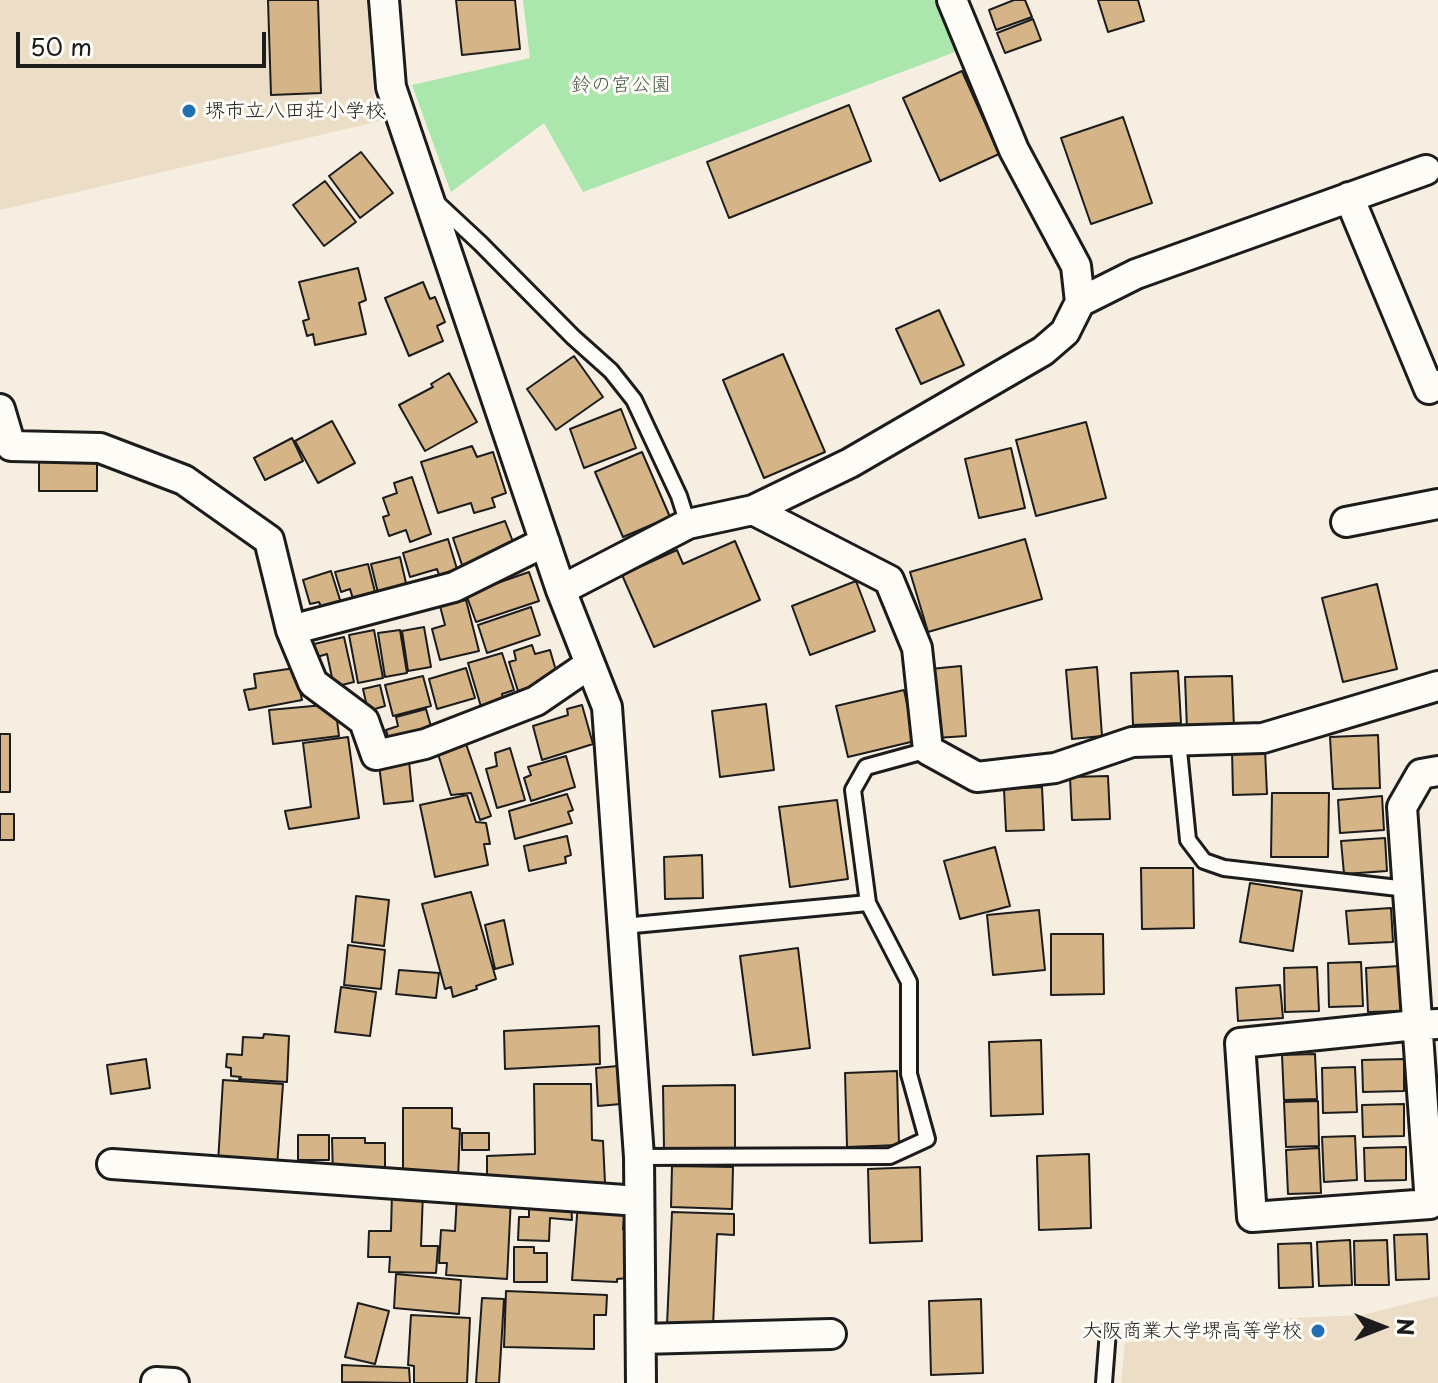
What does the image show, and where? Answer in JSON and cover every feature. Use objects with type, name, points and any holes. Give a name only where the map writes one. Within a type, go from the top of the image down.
[{"type":"street","points":[[384,0],[391,87],[561,590],[607,707],[639,1157],[641,1383]]},
{"type":"street","points":[[561,590],[688,524],[753,510],[850,463],[1043,351],[1065,332],[1080,302],[1076,266],[1014,150],[952,0]]},
{"type":"street","points":[[1080,302],[1136,274],[1426,170]]},
{"type":"street","points":[[1349,197],[1429,389],[1438,385]]},
{"type":"street","points":[[0,409],[11,446],[100,448],[184,480],[269,540],[291,630],[313,683],[364,721],[376,755],[425,744],[536,701],[590,664]]},
{"type":"street","points":[[1346,522],[1438,504]]},
{"type":"street","points":[[753,510],[889,580],[917,648],[928,750],[977,777],[1055,768],[1132,742],[1263,738],[1438,686]]},
{"type":"street","points":[[291,630],[454,587],[545,542]]},
{"type":"street","points":[[1427,1024],[1240,1043],[1252,1217],[1430,1204],[1427,1024],[1407,889],[1402,807],[1421,774],[1438,771]]},
{"type":"street","points":[[112,1164],[639,1201]]},
{"type":"street","points":[[641,1339],[831,1334]]},
{"type":"street","points":[[156,1382],[174,1383]]},
{"type":"lane","points":[[428,194],[611,371],[634,400],[679,496],[688,524]]},
{"type":"lane","points":[[1178,740],[1188,840],[1204,861],[1224,868],[1407,889]]},
{"type":"lane","points":[[639,1157],[890,1156],[927,1139],[909,1074],[909,982],[868,903],[853,790],[866,767],[928,750]]},
{"type":"lane","points":[[623,926],[868,903]]},
{"type":"lane","points":[[1104,1383],[1108,1331]]},
{"type":"shaded area","name":"堺市立八田荘小学校","points":[[0,0],[367,0],[374,100],[380,121],[0,210]]},
{"type":"shaded area","name":"大阪商業大学堺高等学校","points":[[1438,1296],[1438,1383],[1121,1383],[1125,1343],[1270,1319],[1363,1315]]},
{"type":"green space","name":"鈴の宮公園","points":[[523,0],[944,0],[963,49],[583,192],[544,123],[451,192],[412,85],[530,58]]},
{"type":"building","points":[[268,0],[318,0],[321,93],[271,95]]},
{"type":"building","points":[[456,0],[515,0],[520,49],[462,55]]},
{"type":"building","points":[[1014,0],[1025,0],[1032,17],[996,30],[989,10]]},
{"type":"building","points":[[1098,0],[1138,0],[1144,21],[1108,32]]},
{"type":"building","points":[[1033,19],[1041,40],[1005,53],[997,33]]},
{"type":"building","points":[[962,71],[999,154],[940,181],[903,98]]},
{"type":"building","points":[[849,105],[871,161],[729,218],[707,162]]},
{"type":"building","points":[[1123,117],[1152,203],[1091,224],[1061,138]]},
{"type":"building","points":[[361,152],[393,193],[360,218],[329,176]]},
{"type":"building","points":[[325,181],[356,222],[324,246],[293,205]]},
{"type":"building","points":[[358,268],[366,300],[359,303],[366,334],[315,345],[313,334],[307,336],[303,321],[309,319],[299,282]]},
{"type":"building","points":[[423,282],[430,299],[435,297],[445,322],[437,326],[443,341],[409,356],[385,298]]},
{"type":"building","points":[[939,310],[964,365],[921,384],[896,329]]},
{"type":"building","points":[[783,354],[825,452],[764,478],[723,380]]},
{"type":"building","points":[[574,356],[603,397],[556,430],[527,389]]},
{"type":"building","points":[[449,373],[477,422],[425,451],[399,405],[433,387],[431,384]]},
{"type":"building","points":[[621,409],[636,448],[584,468],[570,429]]},
{"type":"building","points":[[332,421],[355,463],[318,483],[295,441]]},
{"type":"building","points":[[1086,422],[1106,498],[1036,516],[1016,440]]},
{"type":"building","points":[[292,438],[303,461],[265,480],[254,458]]},
{"type":"building","points":[[472,446],[477,457],[493,452],[506,493],[492,498],[495,507],[474,513],[471,503],[438,513],[421,462]]},
{"type":"building","points":[[1011,448],[1025,508],[979,518],[965,459]]},
{"type":"building","points":[[642,452],[670,517],[623,537],[595,472]]},
{"type":"building","points":[[39,461],[97,461],[97,491],[39,491]]},
{"type":"building","points":[[412,477],[431,534],[410,542],[406,530],[389,536],[383,517],[389,515],[383,498],[397,493],[394,483]]},
{"type":"building","points":[[505,521],[515,547],[462,565],[453,538]]},
{"type":"building","points":[[448,539],[457,569],[439,575],[437,569],[410,577],[403,553]]},
{"type":"building","points":[[1025,539],[1042,599],[928,632],[910,572]]},
{"type":"building","points":[[735,541],[760,600],[654,647],[622,575],[677,550],[683,564]]},
{"type":"building","points":[[400,557],[406,583],[398,586],[399,592],[379,597],[371,564]]},
{"type":"building","points":[[368,564],[376,596],[354,602],[350,589],[341,592],[335,572]]},
{"type":"building","points":[[331,571],[341,603],[322,609],[319,602],[310,604],[303,580]]},
{"type":"building","points":[[529,572],[539,601],[476,622],[466,594]]},
{"type":"building","points":[[856,581],[875,631],[810,655],[792,606]]},
{"type":"building","points":[[1377,584],[1397,669],[1343,682],[1322,598]]},
{"type":"building","points":[[466,600],[479,651],[440,660],[432,629],[445,625],[440,606]]},
{"type":"building","points":[[531,607],[540,635],[487,653],[478,625]]},
{"type":"building","points":[[424,627],[431,667],[408,671],[402,631]]},
{"type":"building","points":[[374,630],[383,678],[358,683],[349,635]]},
{"type":"building","points":[[400,630],[407,673],[385,677],[378,633]]},
{"type":"building","points":[[344,637],[354,682],[334,687],[327,654],[317,657],[314,644]]},
{"type":"building","points":[[532,645],[535,654],[550,650],[557,674],[543,678],[544,683],[518,691],[509,662],[516,660],[514,651]]},
{"type":"building","points":[[502,653],[514,690],[502,694],[504,703],[482,710],[468,663]]},
{"type":"building","points":[[961,666],[966,736],[936,738],[930,669]]},
{"type":"building","points":[[1097,667],[1102,736],[1072,739],[1066,670]]},
{"type":"building","points":[[295,668],[302,700],[249,710],[244,690],[256,688],[254,674]]},
{"type":"building","points":[[466,668],[475,698],[437,709],[429,679]]},
{"type":"building","points":[[1178,671],[1181,723],[1133,725],[1131,673]]},
{"type":"building","points":[[423,676],[431,706],[393,716],[385,685]]},
{"type":"building","points":[[1232,676],[1234,728],[1187,730],[1185,677]]},
{"type":"building","points":[[380,685],[385,706],[368,711],[363,689]]},
{"type":"building","points":[[904,690],[915,741],[848,757],[836,706]]},
{"type":"building","points":[[335,704],[339,736],[273,744],[269,710]]},
{"type":"building","points":[[766,704],[774,770],[720,777],[712,711]]},
{"type":"building","points":[[582,705],[593,744],[542,760],[533,726],[568,715],[567,709]]},
{"type":"building","points":[[426,709],[434,737],[390,745],[386,730],[398,726],[396,717]]},
{"type":"building","points":[[0,734],[10,734],[10,792],[0,792]]},
{"type":"building","points":[[1378,735],[1380,788],[1333,789],[1330,737]]},
{"type":"building","points":[[348,737],[359,818],[289,829],[285,811],[311,807],[303,743]]},
{"type":"building","points":[[465,741],[491,816],[480,820],[471,793],[451,795],[438,754],[446,751],[444,748]]},
{"type":"building","points":[[510,748],[525,800],[497,808],[486,769],[497,766],[495,753]]},
{"type":"building","points":[[1265,749],[1267,794],[1233,795],[1232,750]]},
{"type":"building","points":[[566,756],[575,787],[531,801],[524,778],[531,775],[528,767]]},
{"type":"building","points":[[409,761],[413,801],[384,804],[379,765]]},
{"type":"building","points":[[1108,776],[1110,819],[1072,820],[1070,777]]},
{"type":"building","points":[[1042,787],[1044,830],[1006,831],[1004,789]]},
{"type":"building","points":[[1272,793],[1329,793],[1328,857],[1271,857]]},
{"type":"building","points":[[567,794],[573,810],[568,812],[572,823],[515,839],[509,811]]},
{"type":"building","points":[[467,795],[476,822],[486,823],[490,844],[484,844],[488,865],[435,877],[420,805]]},
{"type":"building","points":[[1382,796],[1384,830],[1340,833],[1338,800]]},
{"type":"building","points":[[837,800],[848,879],[790,887],[779,807]]},
{"type":"building","points":[[0,814],[14,814],[14,840],[0,840]]},
{"type":"building","points":[[567,836],[571,855],[565,857],[566,863],[529,871],[524,846]]},
{"type":"building","points":[[1385,838],[1387,871],[1344,874],[1341,841]]},
{"type":"building","points":[[995,847],[1010,906],[960,919],[944,861]]},
{"type":"building","points":[[702,855],[703,898],[665,899],[664,857]]},
{"type":"building","points":[[1141,868],[1193,868],[1194,928],[1142,929]]},
{"type":"building","points":[[1250,883],[1302,891],[1293,951],[1240,942]]},
{"type":"building","points":[[471,892],[496,979],[453,997],[451,987],[445,989],[422,904]]},
{"type":"building","points":[[356,896],[389,900],[384,946],[352,942]]},
{"type":"building","points":[[1391,908],[1393,942],[1349,944],[1346,911]]},
{"type":"building","points":[[1039,910],[1045,970],[993,975],[987,915]]},
{"type":"building","points":[[504,920],[513,964],[495,969],[485,925]]},
{"type":"building","points":[[1051,934],[1103,934],[1104,994],[1051,995]]},
{"type":"building","points":[[348,945],[385,950],[381,989],[344,985]]},
{"type":"building","points":[[798,948],[810,1048],[753,1055],[740,956]]},
{"type":"building","points":[[1361,962],[1363,1006],[1329,1007],[1328,963]]},
{"type":"building","points":[[1400,966],[1401,1011],[1368,1012],[1366,968]]},
{"type":"building","points":[[1317,967],[1319,1011],[1285,1012],[1284,968]]},
{"type":"building","points":[[399,970],[439,973],[436,998],[396,994]]},
{"type":"building","points":[[1280,985],[1283,1018],[1238,1021],[1236,988]]},
{"type":"building","points":[[341,987],[376,992],[370,1036],[335,1032]]},
{"type":"building","points":[[599,1026],[600,1064],[505,1069],[504,1031]]},
{"type":"building","points":[[264,1034],[289,1036],[287,1082],[231,1076],[231,1068],[226,1067],[227,1054],[242,1055],[243,1037],[263,1038]]},
{"type":"building","points":[[1041,1040],[1043,1114],[991,1116],[989,1042]]},
{"type":"building","points":[[1315,1054],[1317,1099],[1284,1100],[1282,1055]]},
{"type":"building","points":[[146,1059],[150,1088],[111,1094],[107,1065]]},
{"type":"building","points":[[1404,1059],[1404,1091],[1363,1092],[1362,1060]]},
{"type":"building","points":[[618,1066],[621,1104],[598,1106],[596,1068]]},
{"type":"building","points":[[1355,1067],[1357,1112],[1323,1113],[1322,1068]]},
{"type":"building","points":[[897,1071],[899,1145],[847,1147],[845,1073]]},
{"type":"building","points":[[223,1080],[283,1084],[277,1167],[218,1163]]},
{"type":"building","points":[[534,1084],[591,1084],[592,1140],[603,1141],[605,1183],[487,1184],[487,1156],[535,1154]]},
{"type":"building","points":[[735,1085],[735,1148],[664,1149],[663,1086]]},
{"type":"building","points":[[1318,1101],[1319,1146],[1286,1147],[1284,1102]]},
{"type":"building","points":[[1404,1104],[1404,1136],[1363,1137],[1362,1105]]},
{"type":"building","points":[[403,1108],[452,1108],[452,1128],[460,1129],[458,1179],[403,1178]]},
{"type":"building","points":[[462,1133],[489,1133],[489,1150],[462,1150]]},
{"type":"building","points":[[298,1135],[329,1135],[329,1160],[298,1160]]},
{"type":"building","points":[[1355,1136],[1357,1180],[1324,1182],[1322,1137]]},
{"type":"building","points":[[332,1138],[365,1138],[365,1143],[385,1143],[385,1177],[333,1177]]},
{"type":"building","points":[[1406,1147],[1406,1180],[1365,1181],[1364,1148]]},
{"type":"building","points":[[1319,1148],[1321,1193],[1288,1194],[1286,1150]]},
{"type":"building","points":[[1089,1154],[1091,1228],[1039,1230],[1037,1156]]},
{"type":"building","points":[[672,1166],[733,1167],[732,1209],[671,1207]]},
{"type":"building","points":[[920,1167],[922,1241],[870,1243],[868,1169]]},
{"type":"building","points":[[392,1192],[423,1193],[421,1246],[438,1246],[436,1273],[389,1272],[390,1257],[368,1257],[369,1231],[391,1231]]},
{"type":"building","points":[[457,1195],[511,1198],[507,1279],[446,1275],[447,1263],[439,1263],[441,1230],[455,1231]]},
{"type":"building","points":[[529,1199],[571,1202],[572,1220],[550,1218],[549,1241],[518,1240],[519,1217],[529,1217]]},
{"type":"building","points":[[578,1203],[625,1210],[623,1229],[627,1229],[628,1278],[617,1279],[617,1282],[572,1280]]},
{"type":"building","points":[[672,1212],[734,1214],[734,1235],[717,1234],[713,1327],[667,1325]]},
{"type":"building","points":[[1427,1234],[1429,1279],[1396,1280],[1394,1235]]},
{"type":"building","points":[[1350,1240],[1352,1285],[1319,1286],[1317,1242]]},
{"type":"building","points":[[1387,1240],[1389,1285],[1355,1285],[1354,1241]]},
{"type":"building","points":[[1311,1243],[1313,1287],[1279,1288],[1278,1244]]},
{"type":"building","points":[[514,1247],[534,1247],[534,1253],[547,1253],[547,1282],[514,1282]]},
{"type":"building","points":[[396,1274],[461,1280],[459,1314],[394,1308]]},
{"type":"building","points":[[506,1291],[607,1295],[606,1315],[594,1315],[594,1349],[504,1347]]},
{"type":"building","points":[[482,1298],[504,1299],[499,1383],[476,1383]]},
{"type":"building","points":[[981,1299],[983,1373],[931,1375],[929,1301]]},
{"type":"building","points":[[358,1303],[389,1311],[375,1364],[345,1357]]},
{"type":"building","points":[[411,1315],[470,1318],[467,1383],[414,1383],[414,1366],[408,1365]]},
{"type":"building","points":[[342,1365],[409,1368],[410,1383],[342,1382]]},
{"type":"place","name":"堺市立八田荘小学校","points":[[189,111]]},
{"type":"place","name":"大阪商業大学堺高等学校","points":[[1318,1331]]}]
